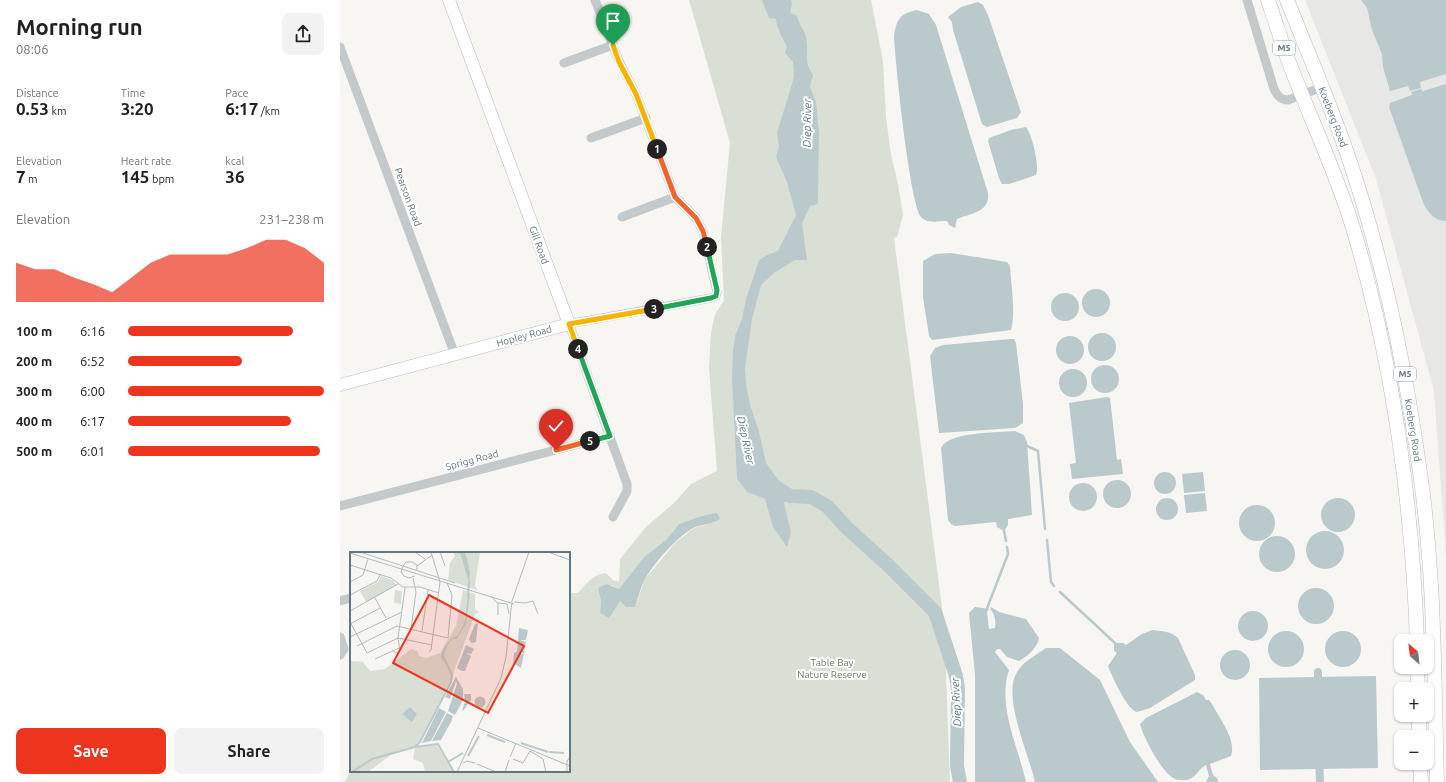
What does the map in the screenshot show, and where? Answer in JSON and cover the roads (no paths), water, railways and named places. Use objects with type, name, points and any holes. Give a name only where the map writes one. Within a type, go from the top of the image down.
[{"type":"main road","name":"Koeberg Road","points":[[1268,0],[1286,54],[1337,181],[1353,227],[1373,298],[1399,430],[1415,593],[1416,634]]},
{"type":"main road","name":"Koeberg Road","points":[[1287,0],[1346,150],[1368,223],[1388,299],[1405,376],[1422,482],[1430,579],[1438,782]]},
{"type":"main road","points":[[1420,770],[1421,782]]},
{"type":"street","name":"Gill Road","points":[[449,0],[625,478],[627,490],[613,517]]},
{"type":"street","points":[[595,0],[613,45],[646,118],[675,197],[622,218]]},
{"type":"street","points":[[1247,0],[1276,93],[1280,98],[1285,100],[1322,87]]},
{"type":"street","points":[[564,63],[613,45]]},
{"type":"street","name":"Pearson Road","points":[[340,47],[455,355]]},
{"type":"street","points":[[591,138],[646,118]]},
{"type":"street","name":"Hopley Road","points":[[340,384],[569,324],[716,296],[717,290],[703,231],[696,218],[675,197]]},
{"type":"street","name":"Sprigg Road","points":[[340,506],[610,436]]},
{"type":"street","points":[[340,601],[350,598]]},
{"type":"street","points":[[340,638],[344,649],[340,655]]},
{"type":"water","points":[[762,0],[791,0],[792,4],[790,13],[797,16],[807,40],[807,59],[809,69],[813,75],[810,87],[816,102],[819,133],[818,204],[810,206],[802,223],[807,260],[795,260],[774,273],[761,285],[752,319],[745,368],[750,405],[758,428],[766,463],[790,496],[784,503],[791,532],[787,547],[773,527],[765,499],[747,492],[737,479],[732,379],[735,336],[742,319],[746,299],[759,260],[778,251],[796,215],[787,182],[776,157],[779,146],[777,133],[794,77],[793,62],[785,53],[787,46],[778,29],[776,19],[769,18]]},
{"type":"water","points":[[1361,0],[1446,0],[1446,74],[1420,82],[1421,88],[1410,91],[1408,86],[1390,91],[1383,67],[1382,54],[1372,30],[1367,8]]},
{"type":"water","points":[[978,2],[983,5],[988,15],[1021,112],[1017,118],[987,127],[982,124],[953,30],[952,22],[948,17],[961,7]]},
{"type":"water","points":[[917,10],[929,14],[936,25],[988,193],[988,199],[983,208],[979,211],[957,219],[955,228],[949,225],[947,221],[936,222],[926,221],[923,219],[917,207],[912,187],[900,101],[894,36],[896,25],[900,18],[906,13]]},
{"type":"water","points":[[1446,84],[1446,221],[1442,221],[1430,214],[1424,205],[1389,107],[1390,103],[1412,95],[1411,92],[1421,89],[1423,91]]},
{"type":"water","points":[[1026,127],[1031,136],[1035,151],[1037,165],[1036,175],[1009,184],[1002,184],[988,141],[989,138],[1011,130]]},
{"type":"water","points":[[951,253],[1007,262],[1010,266],[1013,298],[1011,330],[932,340],[929,336],[923,297],[923,261],[935,254]]},
{"type":"water","points":[[1096,289],[1106,293],[1110,303],[1106,313],[1096,317],[1086,313],[1082,303],[1086,293]]},
{"type":"water","points":[[1065,293],[1075,297],[1079,307],[1075,317],[1065,321],[1055,317],[1051,307],[1055,297]]},
{"type":"water","points":[[1102,333],[1112,337],[1116,347],[1112,357],[1102,361],[1092,357],[1088,347],[1092,337]]},
{"type":"water","points":[[1070,336],[1080,340],[1084,350],[1080,360],[1070,364],[1060,360],[1056,350],[1060,340]]},
{"type":"water","points":[[1014,339],[1016,343],[1023,404],[1023,423],[1015,428],[939,433],[930,356],[935,348],[943,345]]},
{"type":"water","points":[[1105,365],[1115,369],[1119,379],[1115,389],[1105,393],[1095,389],[1091,379],[1095,369]]},
{"type":"water","points":[[1073,369],[1083,373],[1087,383],[1083,393],[1073,397],[1063,393],[1059,383],[1063,373]]},
{"type":"water","points":[[1106,397],[1110,398],[1117,460],[1121,459],[1123,474],[1072,479],[1070,464],[1076,463],[1069,403]]},
{"type":"water","points":[[1015,431],[1024,435],[1027,442],[1032,515],[1008,519],[1008,525],[1004,531],[997,527],[996,522],[955,526],[951,524],[948,520],[941,448],[946,442],[953,438],[974,434]]},
{"type":"water","points":[[1165,472],[1173,475],[1176,483],[1173,491],[1165,494],[1157,491],[1154,483],[1157,475]]},
{"type":"water","points":[[1203,472],[1205,491],[1184,493],[1182,474]]},
{"type":"water","points":[[1117,480],[1127,484],[1131,494],[1127,504],[1117,508],[1107,504],[1103,494],[1107,484]]},
{"type":"water","points":[[1083,483],[1093,487],[1097,497],[1093,507],[1083,511],[1073,507],[1069,497],[1073,487]]},
{"type":"water","points":[[1205,493],[1207,511],[1186,513],[1184,495]]},
{"type":"water","points":[[1167,498],[1175,501],[1178,509],[1175,517],[1167,520],[1159,517],[1156,509],[1159,501]]},
{"type":"water","points":[[1335,498],[1341,498],[1350,503],[1354,509],[1354,521],[1350,527],[1341,532],[1335,532],[1326,527],[1321,518],[1321,512],[1326,503]]},
{"type":"water","points":[[1261,505],[1270,510],[1274,516],[1274,530],[1270,536],[1261,541],[1253,541],[1244,536],[1240,530],[1239,519],[1244,510],[1250,506]]},
{"type":"water","points":[[717,513],[720,519],[693,528],[666,552],[653,567],[644,581],[635,607],[626,607],[620,601],[609,618],[600,613],[601,600],[598,588],[606,584],[619,589],[644,557],[667,539],[679,524],[702,516]]},
{"type":"water","points":[[1321,531],[1329,531],[1336,534],[1341,539],[1344,550],[1341,561],[1336,566],[1329,569],[1321,569],[1314,566],[1309,561],[1306,554],[1306,546],[1309,539],[1314,534]]},
{"type":"water","points":[[1277,536],[1287,539],[1292,544],[1295,554],[1292,564],[1287,569],[1277,572],[1267,569],[1262,564],[1259,554],[1262,544],[1267,539]]},
{"type":"water","points":[[1320,588],[1329,593],[1333,599],[1333,613],[1329,619],[1320,624],[1312,624],[1303,619],[1299,613],[1298,602],[1303,593],[1309,589]]},
{"type":"water","points":[[975,607],[989,609],[987,612],[989,629],[995,628],[995,620],[990,609],[991,607],[999,612],[1026,619],[1039,638],[1032,651],[1019,661],[1007,657],[1000,649],[997,649],[995,652],[1009,670],[1005,698],[1007,712],[1026,782],[975,782],[975,675],[969,613]]},
{"type":"water","points":[[1253,611],[1264,615],[1268,626],[1264,637],[1253,641],[1242,637],[1238,626],[1242,615]]},
{"type":"water","points":[[1152,630],[1169,633],[1178,638],[1195,675],[1195,680],[1150,708],[1137,712],[1133,710],[1124,699],[1108,666],[1117,653],[1114,651],[1114,645],[1116,643],[1123,643],[1126,645],[1142,634]]},
{"type":"water","points":[[1290,631],[1299,636],[1303,642],[1303,656],[1299,662],[1290,667],[1282,667],[1273,662],[1269,656],[1268,645],[1273,636],[1279,632]]},
{"type":"water","points":[[1347,631],[1356,636],[1360,642],[1360,656],[1356,662],[1347,667],[1339,667],[1330,662],[1326,656],[1325,645],[1330,636],[1336,632]]},
{"type":"water","points":[[1046,648],[1060,648],[1100,680],[1130,742],[1158,782],[1035,782],[1018,727],[1013,697],[1013,684],[1016,674],[1022,666]]},
{"type":"water","points":[[1235,650],[1246,654],[1250,665],[1246,676],[1235,680],[1224,676],[1220,665],[1224,654]]},
{"type":"water","points":[[1376,676],[1378,768],[1260,770],[1259,678]]},
{"type":"water","points":[[1197,692],[1203,695],[1206,700],[1209,700],[1212,704],[1232,743],[1231,756],[1210,764],[1213,775],[1217,778],[1218,782],[1206,782],[1209,776],[1206,765],[1193,777],[1187,780],[1176,779],[1170,776],[1154,755],[1145,738],[1140,724],[1146,718]]},
{"type":"waterway","points":[[1027,446],[1038,451],[1045,529]]},
{"type":"waterway","name":"Diep River","points":[[775,486],[790,496],[811,497],[827,506],[847,528],[888,565],[935,612],[956,676],[958,689],[957,766],[960,782]]},
{"type":"waterway","points":[[1004,531],[1006,541]]},
{"type":"waterway","points":[[1047,540],[1051,582],[1054,586]]},
{"type":"waterway","points":[[986,611],[1008,554],[1007,547]]},
{"type":"waterway","points":[[1060,592],[1116,644]]},
{"type":"waterway","points":[[1318,672],[1318,687]]},
{"type":"waterway","points":[[1319,759],[1320,782]]},
{"type":"park label","name":"Table Bay Nature Reserve","points":[[832,668]]}]
